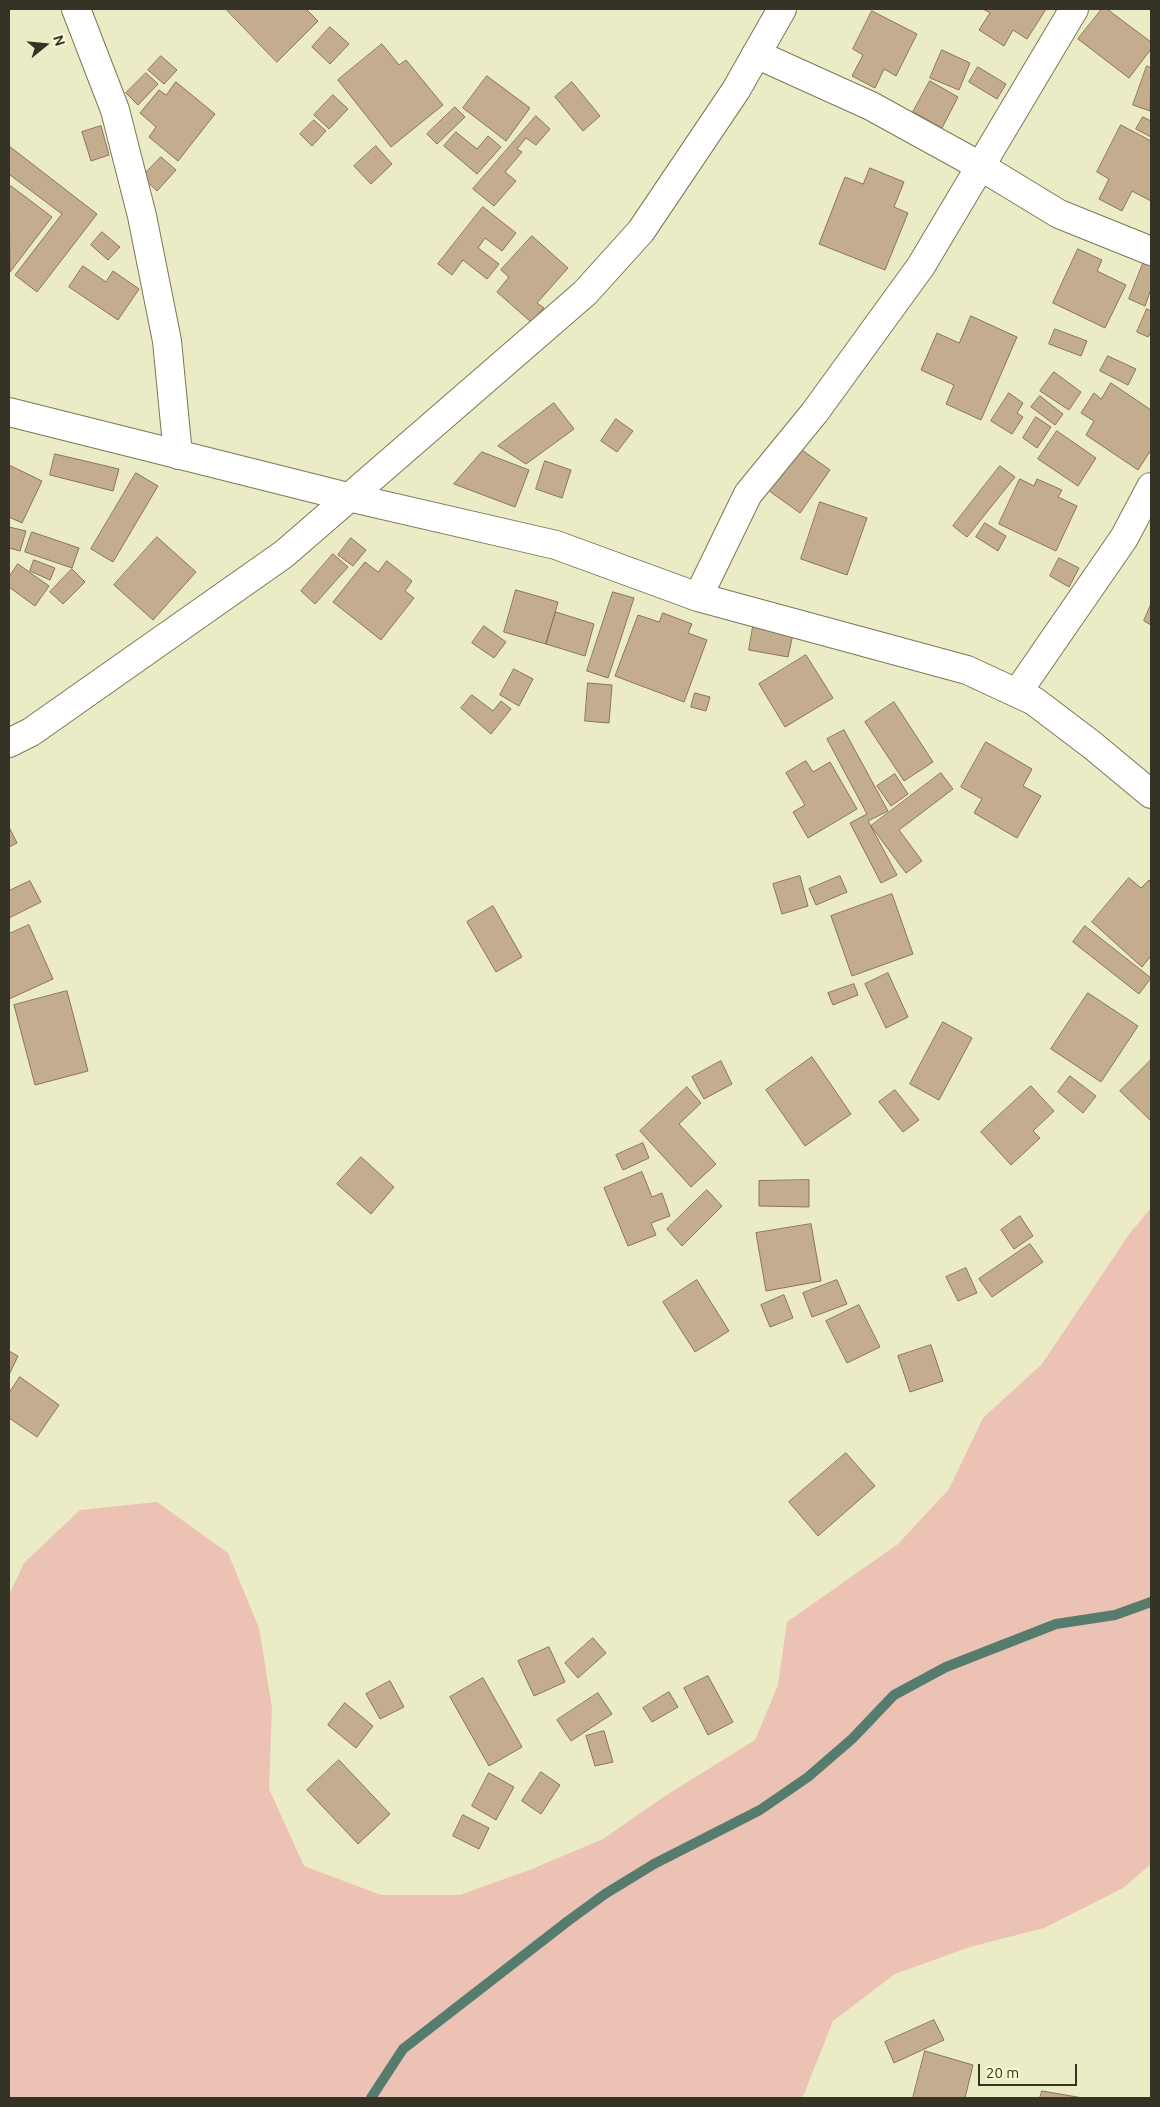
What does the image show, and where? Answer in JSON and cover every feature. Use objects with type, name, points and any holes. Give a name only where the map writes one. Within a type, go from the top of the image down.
[{"type":"street","points":[[76,9],[115,110],[142,216],[167,341],[178,455]]},
{"type":"street","points":[[9,743],[31,732],[284,554],[585,293],[641,231],[736,90],[782,9]]},
{"type":"street","points":[[698,597],[748,494],[815,412],[921,266],[1074,9]]},
{"type":"street","points":[[756,54],[871,106],[980,166],[1059,214],[1151,251]]},
{"type":"street","points":[[9,412],[348,497],[556,544],[698,597],[966,670],[1034,701],[1092,745],[1151,794]]},
{"type":"street","points":[[1017,693],[1124,538],[1151,487]]},
{"type":"shaded area","points":[[1151,1208],[1151,1864],[1123,1888],[1044,1928],[970,1947],[895,1974],[833,2021],[804,2094],[800,2098],[9,2098],[9,1595],[24,1563],[80,1510],[157,1502],[228,1553],[259,1628],[272,1708],[269,1789],[304,1866],[381,1895],[460,1895],[532,1869],[603,1839],[665,1796],[755,1740],[778,1685],[787,1622],[898,1544],[949,1489],[983,1418],[1042,1364],[1130,1233]]},
{"type":"building","points":[[226,9],[306,9],[318,21],[277,62]]},
{"type":"building","points":[[983,9],[1046,9],[1027,39],[1013,30],[1004,46],[979,30],[990,13]]},
{"type":"building","points":[[1102,9],[1107,9],[1151,42],[1151,49],[1129,78],[1078,39]]},
{"type":"building","points":[[872,11],[917,34],[896,76],[884,69],[875,88],[852,76],[863,55],[853,49]]},
{"type":"building","points":[[330,27],[349,44],[330,64],[312,47]]},
{"type":"building","points":[[382,44],[399,65],[406,60],[443,105],[391,147],[338,80]]},
{"type":"building","points":[[942,50],[970,63],[959,90],[930,78]]},
{"type":"building","points":[[161,56],[177,70],[164,84],[148,70]]},
{"type":"building","points":[[1147,66],[1151,68],[1150,111],[1133,105]]},
{"type":"building","points":[[978,67],[1006,84],[997,99],[969,82]]},
{"type":"building","points":[[146,73],[158,84],[138,105],[126,93]]},
{"type":"building","points":[[487,76],[530,108],[506,141],[463,108]]},
{"type":"building","points":[[930,81],[958,97],[942,128],[913,112]]},
{"type":"building","points":[[176,82],[215,114],[178,161],[149,137],[156,127],[140,113],[159,90],[166,95]]},
{"type":"building","points":[[572,82],[600,116],[583,131],[555,97]]},
{"type":"building","points":[[333,95],[348,109],[329,129],[314,115]]},
{"type":"building","points":[[455,107],[465,117],[437,144],[427,134]]},
{"type":"building","points":[[536,116],[550,129],[536,145],[526,138],[517,149],[522,152],[505,172],[516,181],[494,206],[473,189]]},
{"type":"building","points":[[1143,117],[1151,121],[1151,137],[1136,129]]},
{"type":"building","points":[[314,120],[326,131],[312,146],[300,134]]},
{"type":"building","points":[[1121,125],[1151,141],[1151,201],[1132,191],[1122,211],[1099,199],[1109,179],[1097,172]]},
{"type":"building","points":[[101,126],[109,155],[91,161],[82,132]]},
{"type":"building","points":[[456,132],[477,149],[488,136],[501,147],[477,174],[444,146]]},
{"type":"building","points":[[9,146],[97,214],[37,292],[15,275],[62,214],[9,176]]},
{"type":"building","points":[[376,146],[392,164],[371,184],[354,166]]},
{"type":"building","points":[[161,157],[176,170],[157,191],[142,177]]},
{"type":"building","points":[[870,168],[904,182],[894,207],[908,213],[885,270],[819,244],[845,177],[863,184]]},
{"type":"building","points":[[11,186],[52,217],[10,272],[9,189]]},
{"type":"building","points":[[483,207],[516,233],[502,251],[485,238],[478,248],[499,264],[487,279],[463,260],[452,275],[438,264]]},
{"type":"building","points":[[102,232],[120,247],[108,260],[91,245]]},
{"type":"building","points":[[532,236],[568,268],[537,303],[544,308],[531,322],[497,292],[509,277],[501,270]]},
{"type":"building","points":[[1078,249],[1102,260],[1097,271],[1126,285],[1105,328],[1053,303]]},
{"type":"building","points":[[1144,261],[1151,264],[1151,289],[1145,306],[1129,299]]},
{"type":"building","points":[[83,266],[106,282],[113,271],[139,289],[118,320],[69,287]]},
{"type":"building","points":[[1147,309],[1151,311],[1151,332],[1148,337],[1137,332]]},
{"type":"building","points":[[971,316],[1017,337],[981,420],[946,404],[954,385],[921,370],[937,333],[959,343]]},
{"type":"building","points":[[1055,329],[1087,341],[1081,356],[1049,344]]},
{"type":"building","points":[[1108,356],[1136,369],[1128,385],[1100,371]]},
{"type":"building","points":[[1054,372],[1081,392],[1069,410],[1040,391]]},
{"type":"building","points":[[1111,383],[1151,410],[1151,450],[1138,470],[1086,435],[1094,421],[1081,413],[1094,393],[1101,399]]},
{"type":"building","points":[[1009,393],[1023,403],[1017,413],[1023,417],[1012,434],[991,421]]},
{"type":"building","points":[[1040,396],[1063,414],[1055,425],[1031,407]]},
{"type":"building","points":[[554,403],[574,429],[526,464],[498,446]]},
{"type":"building","points":[[1036,417],[1051,427],[1037,448],[1023,438]]},
{"type":"building","points":[[616,419],[633,431],[617,452],[601,441]]},
{"type":"building","points":[[1057,431],[1096,458],[1078,486],[1038,459]]},
{"type":"building","points":[[795,445],[830,470],[800,513],[765,488]]},
{"type":"building","points":[[482,452],[529,470],[515,507],[454,484]]},
{"type":"building","points":[[55,454],[119,469],[113,491],[50,475]]},
{"type":"building","points":[[545,461],[571,470],[562,498],[536,489]]},
{"type":"building","points":[[9,465],[42,481],[22,523],[9,517]]},
{"type":"building","points":[[1000,466],[1015,477],[967,537],[953,526]]},
{"type":"building","points":[[136,473],[158,486],[113,562],[91,549]]},
{"type":"building","points":[[1020,479],[1034,486],[1037,479],[1062,490],[1058,497],[1077,506],[1056,551],[999,524]]},
{"type":"building","points":[[820,502],[867,518],[847,575],[801,559]]},
{"type":"building","points":[[985,523],[1006,536],[998,551],[976,537]]},
{"type":"building","points":[[9,527],[26,531],[20,551],[9,548]]},
{"type":"building","points":[[32,532],[79,548],[72,568],[25,552]]},
{"type":"building","points":[[157,537],[196,572],[153,620],[114,585]]},
{"type":"building","points":[[351,538],[366,550],[353,566],[338,555]]},
{"type":"building","points":[[333,554],[348,567],[315,604],[301,591]]},
{"type":"building","points":[[1059,558],[1079,568],[1069,587],[1050,576]]},
{"type":"building","points":[[34,560],[55,568],[50,580],[30,571]]},
{"type":"building","points":[[387,561],[412,581],[405,591],[414,598],[381,640],[333,602],[365,562],[378,572]]},
{"type":"building","points":[[18,564],[49,586],[35,606],[9,587],[9,577]]},
{"type":"building","points":[[72,569],[85,582],[63,604],[50,592]]},
{"type":"building","points":[[516,590],[558,602],[546,644],[504,632]]},
{"type":"building","points":[[613,592],[634,598],[608,678],[587,671]]},
{"type":"building","points":[[1151,604],[1151,625],[1144,621]]},
{"type":"building","points":[[556,612],[594,624],[585,656],[546,644]]},
{"type":"building","points":[[663,613],[692,624],[688,633],[707,640],[684,702],[615,676],[638,615],[659,622]]},
{"type":"building","points":[[484,626],[506,642],[494,658],[472,643]]},
{"type":"building","points":[[753,627],[793,634],[788,657],[749,650]]},
{"type":"building","points":[[806,655],[833,698],[785,727],[759,684]]},
{"type":"building","points":[[514,669],[533,679],[519,706],[500,695]]},
{"type":"building","points":[[588,683],[612,685],[609,723],[585,721]]},
{"type":"building","points":[[695,693],[710,697],[706,711],[691,707]]},
{"type":"building","points":[[472,695],[493,711],[501,701],[511,709],[491,734],[461,708]]},
{"type":"building","points":[[894,702],[933,762],[904,781],[865,722]]},
{"type":"building","points":[[844,730],[888,811],[868,821],[897,875],[881,883],[850,823],[867,814],[827,739]]},
{"type":"building","points":[[986,742],[1032,769],[1023,786],[1041,796],[1017,838],[974,813],[982,799],[961,787]]},
{"type":"building","points":[[806,761],[813,772],[830,762],[857,809],[808,838],[793,812],[805,805],[786,773]]},
{"type":"building","points":[[941,773],[953,789],[899,830],[922,861],[906,873],[871,826]]},
{"type":"building","points":[[895,774],[908,794],[891,806],[877,786]]},
{"type":"building","points":[[9,827],[17,843],[9,847]]},
{"type":"building","points":[[800,876],[808,906],[782,914],[773,884]]},
{"type":"building","points":[[840,876],[847,892],[816,905],[809,889]]},
{"type":"building","points":[[1129,878],[1141,888],[1149,880],[1151,883],[1151,956],[1142,967],[1092,922]]},
{"type":"building","points":[[30,881],[41,902],[9,918],[9,891]]},
{"type":"building","points":[[892,894],[913,954],[852,976],[831,916]]},
{"type":"building","points":[[493,906],[522,957],[496,972],[467,922]]},
{"type":"building","points":[[29,925],[53,979],[9,999],[9,934]]},
{"type":"building","points":[[1085,926],[1151,978],[1139,994],[1073,942]]},
{"type":"building","points":[[888,973],[908,1017],[886,1028],[865,984]]},
{"type":"building","points":[[854,984],[858,995],[833,1005],[828,993]]},
{"type":"building","points":[[67,991],[88,1071],[35,1085],[14,1005]]},
{"type":"building","points":[[1088,993],[1138,1026],[1101,1082],[1051,1049]]},
{"type":"building","points":[[943,1022],[972,1038],[939,1100],[910,1084]]},
{"type":"building","points":[[812,1057],[851,1114],[805,1146],[766,1090]]},
{"type":"building","points":[[1151,1060],[1151,1121],[1120,1091]]},
{"type":"building","points":[[721,1061],[732,1084],[704,1099],[692,1077]]},
{"type":"building","points":[[1070,1076],[1096,1096],[1083,1113],[1058,1092]]},
{"type":"building","points":[[1031,1086],[1054,1111],[1033,1131],[1040,1138],[1011,1165],[981,1132]]},
{"type":"building","points":[[687,1087],[701,1103],[679,1124],[716,1164],[691,1187],[640,1131]]},
{"type":"building","points":[[895,1090],[919,1120],[903,1132],[879,1102]]},
{"type":"building","points":[[643,1143],[649,1158],[623,1170],[616,1155]]},
{"type":"building","points":[[361,1157],[394,1187],[371,1214],[337,1184]]},
{"type":"building","points":[[642,1172],[652,1197],[662,1193],[670,1216],[651,1223],[656,1235],[628,1246],[604,1188]]},
{"type":"building","points":[[809,1180],[809,1207],[759,1206],[759,1181]]},
{"type":"building","points":[[707,1190],[722,1206],[682,1246],[667,1229]]},
{"type":"building","points":[[1020,1216],[1033,1236],[1014,1249],[1001,1230]]},
{"type":"building","points":[[811,1224],[821,1281],[766,1291],[756,1233]]},
{"type":"building","points":[[1030,1244],[1043,1262],[992,1297],[979,1279]]},
{"type":"building","points":[[966,1268],[977,1293],[958,1301],[946,1277]]},
{"type":"building","points":[[697,1280],[729,1331],[695,1352],[663,1302]]},
{"type":"building","points":[[837,1280],[847,1304],[812,1317],[803,1293]]},
{"type":"building","points":[[784,1295],[793,1318],[770,1327],[761,1305]]},
{"type":"building","points":[[859,1305],[880,1347],[847,1363],[826,1321]]},
{"type":"building","points":[[931,1345],[943,1381],[910,1392],[898,1356]]},
{"type":"building","points":[[9,1351],[18,1356],[9,1375]]},
{"type":"building","points":[[20,1377],[59,1405],[37,1437],[9,1418],[9,1393]]},
{"type":"building","points":[[846,1453],[875,1486],[818,1536],[789,1502]]},
{"type":"building","points":[[593,1638],[606,1653],[578,1678],[565,1663]]},
{"type":"building","points":[[549,1647],[565,1682],[534,1696],[518,1661]]},
{"type":"building","points":[[708,1676],[733,1722],[708,1735],[684,1688]]},
{"type":"building","points":[[483,1678],[522,1747],[489,1766],[450,1697]]},
{"type":"building","points":[[390,1681],[404,1707],[380,1719],[366,1694]]},
{"type":"building","points":[[669,1692],[678,1707],[652,1722],[643,1708]]},
{"type":"building","points":[[598,1693],[612,1714],[571,1741],[557,1720]]},
{"type":"building","points":[[345,1703],[373,1726],[356,1748],[328,1725]]},
{"type":"building","points":[[604,1731],[613,1762],[595,1766],[586,1736]]},
{"type":"building","points":[[339,1760],[390,1814],[358,1844],[307,1790]]},
{"type":"building","points":[[541,1772],[560,1785],[541,1814],[522,1801]]},
{"type":"building","points":[[489,1773],[514,1787],[496,1820],[472,1806]]},
{"type":"building","points":[[463,1815],[489,1828],[479,1849],[453,1836]]},
{"type":"building","points":[[934,2020],[944,2040],[894,2063],[885,2042]]},
{"type":"building","points":[[925,2051],[973,2065],[965,2098],[913,2098]]},
{"type":"building","points":[[1042,2091],[1083,2098],[1040,2098]]},
{"type":"waterway","points":[[371,2098],[403,2049],[568,1921],[605,1894],[654,1864],[760,1810],[808,1777],[852,1739],[894,1695],[946,1667],[1056,1624],[1115,1615],[1151,1602]]}]
